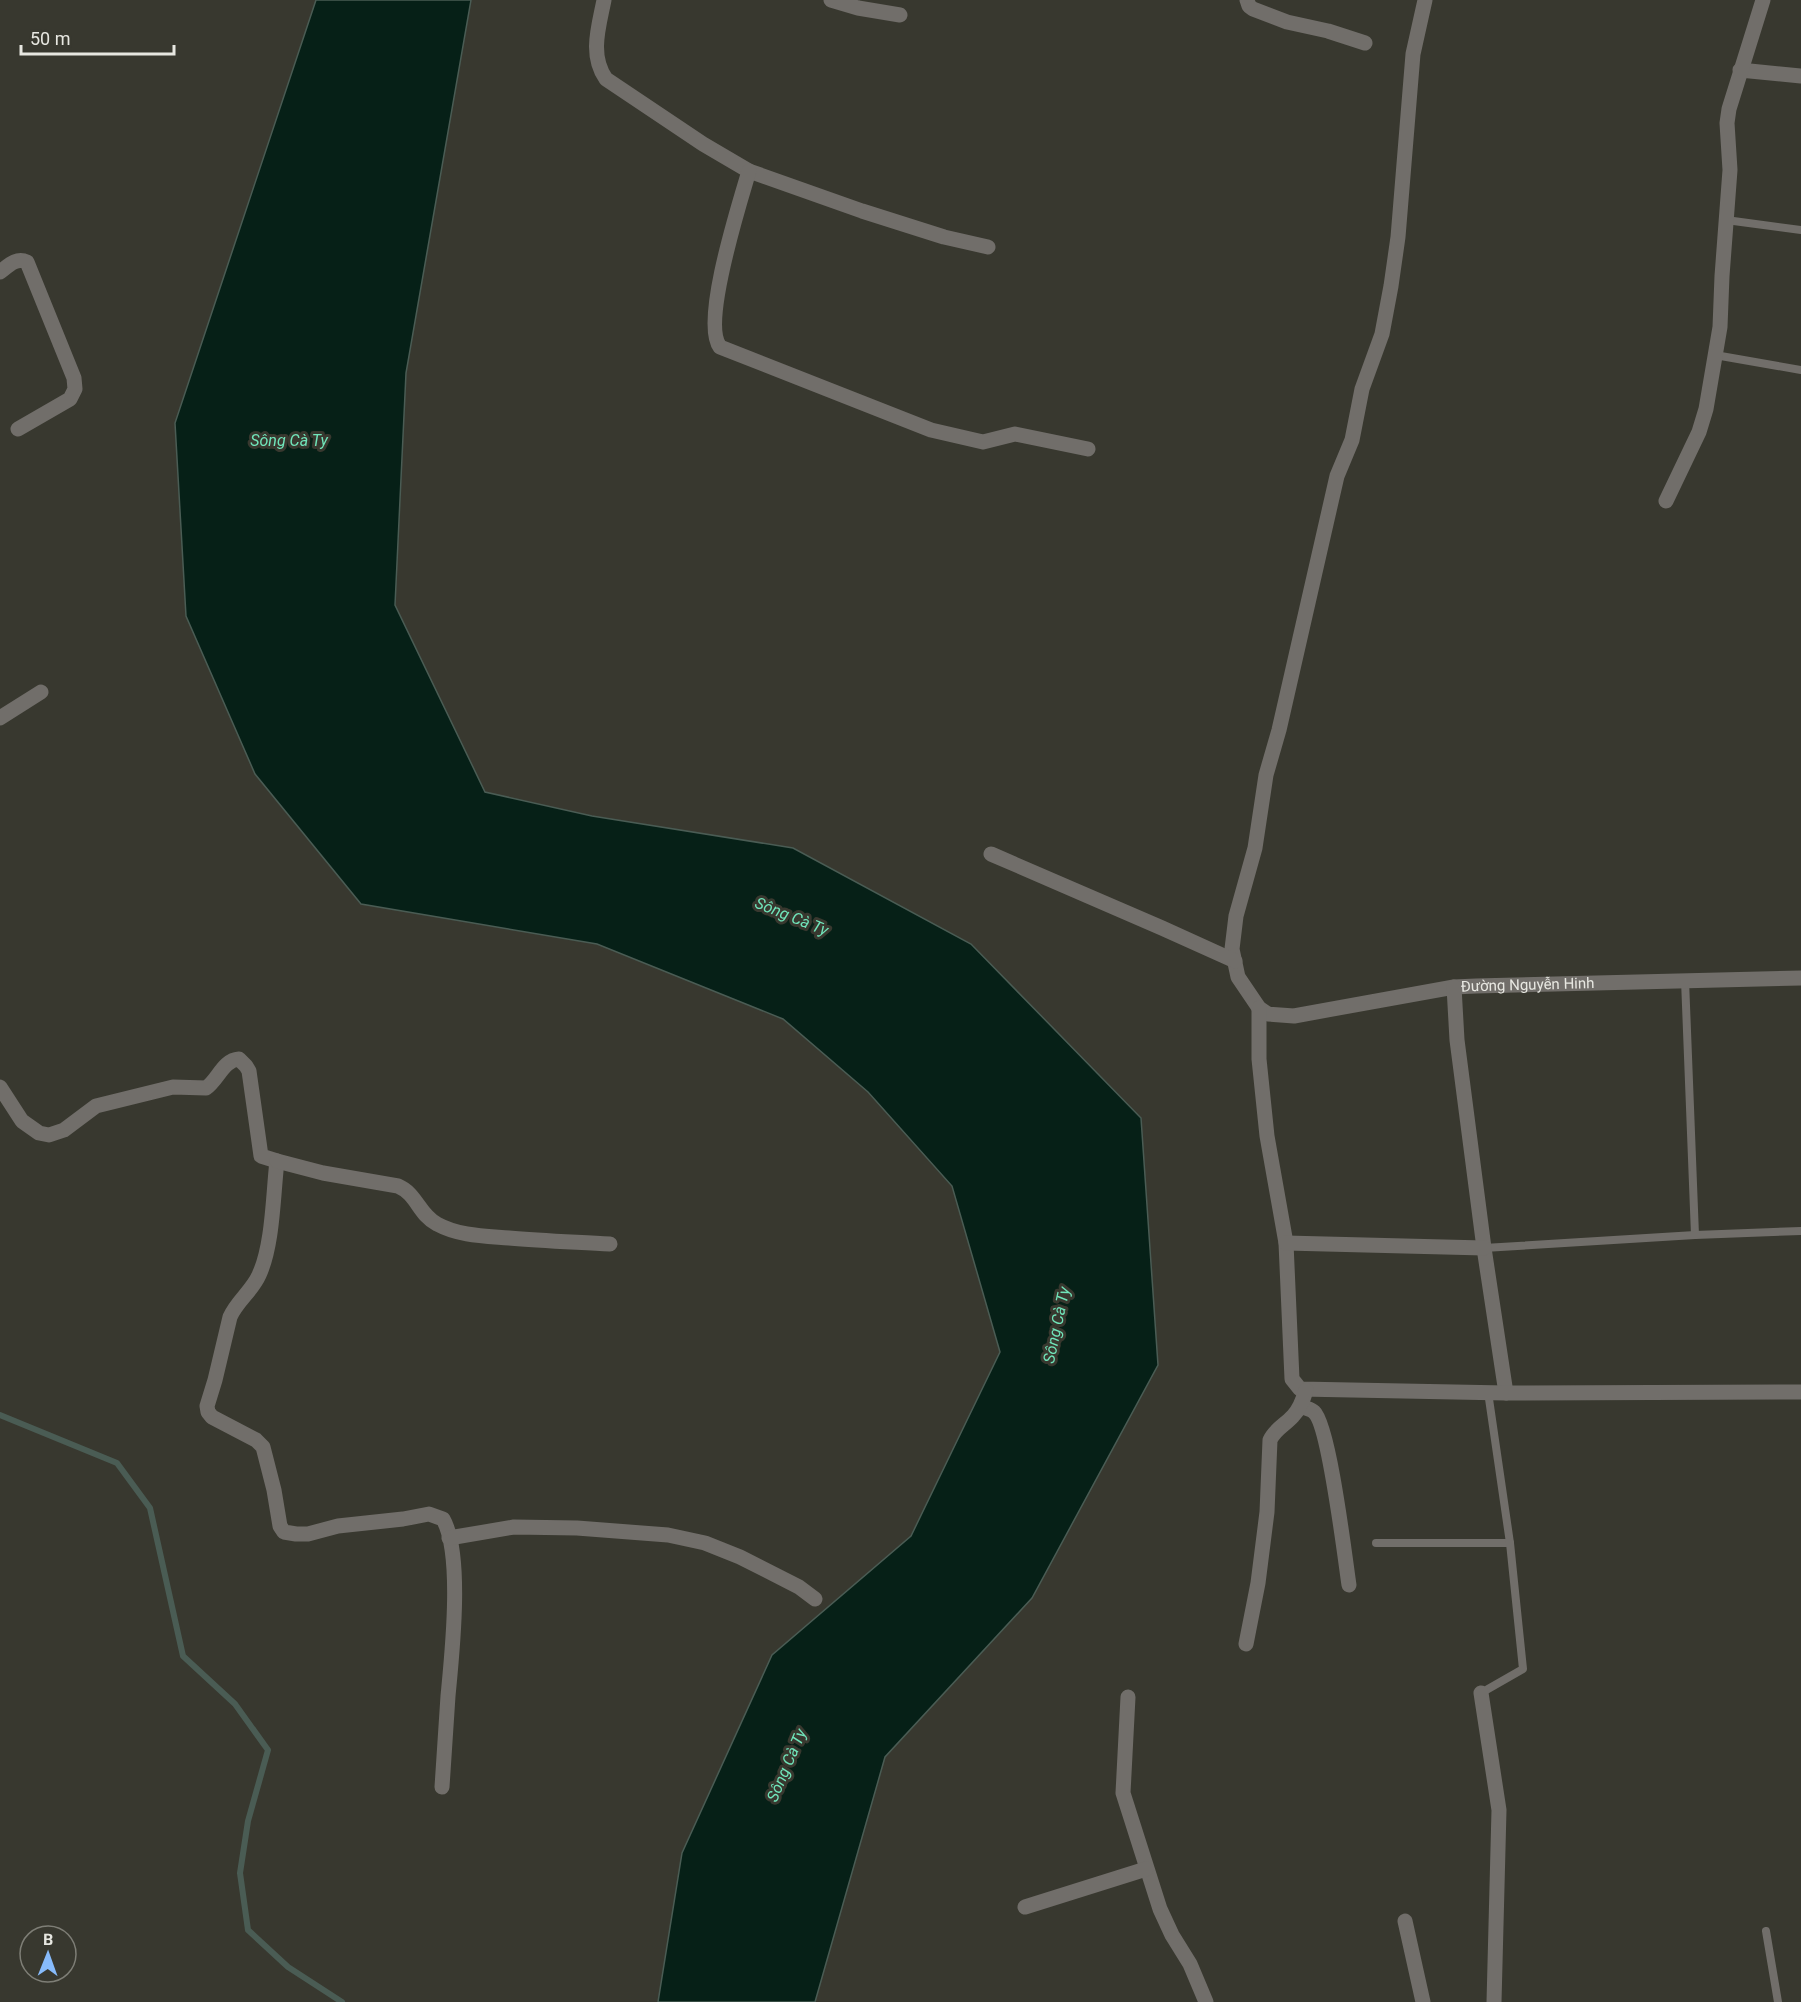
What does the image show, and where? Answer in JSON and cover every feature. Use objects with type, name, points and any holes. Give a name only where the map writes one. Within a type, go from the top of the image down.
[{"type":"street","points":[[604,0],[596,52],[601,72],[606,79],[703,144],[749,171],[862,212],[944,237],[988,247]]},
{"type":"street","points":[[831,0],[858,8],[900,15]]},
{"type":"street","points":[[1247,0],[1249,6],[1287,22],[1328,31],[1365,43]]},
{"type":"street","points":[[1425,0],[1413,54],[1398,237],[1384,323],[1369,374],[1362,389],[1352,440],[1337,477],[1279,730],[1266,775],[1255,848],[1236,916],[1233,949],[1238,977],[1259,1008],[1259,1059],[1267,1136],[1286,1243],[1292,1378],[1300,1389],[1306,1390],[1376,1389],[1506,1393],[1801,1392]]},
{"type":"street","points":[[1666,501],[1706,409],[1720,327],[1730,170],[1728,123],[1740,70],[1763,0]]},
{"type":"street","points":[[1740,70],[1801,76]]},
{"type":"street","points":[[749,171],[720,282],[715,335],[720,347],[931,430],[983,442],[1015,434],[1088,449]]},
{"type":"street","points":[[0,272],[14,261],[27,262],[74,378],[75,389],[70,399],[18,429]]},
{"type":"street","points":[[0,718],[42,692]]},
{"type":"street","points":[[991,854],[1235,961]]},
{"type":"street","name":"Đường Nguyễn Hinh","points":[[1259,1008],[1268,1014],[1294,1016],[1454,987],[1801,978]]},
{"type":"street","points":[[1454,987],[1457,1040],[1484,1248],[1506,1393]]},
{"type":"street","points":[[0,1087],[22,1121],[39,1133],[48,1135],[64,1130],[96,1106],[173,1087],[206,1088],[228,1062],[239,1059],[249,1071],[261,1156],[323,1173],[398,1186],[413,1196],[434,1223],[454,1232],[540,1241],[610,1244]]},
{"type":"street","points":[[277,1161],[267,1256],[256,1282],[234,1308],[230,1317],[207,1406],[208,1412],[212,1417],[256,1440],[262,1447],[272,1480],[280,1526],[284,1532],[308,1534],[338,1526],[429,1514],[443,1519],[449,1538],[453,1570],[454,1634],[442,1787]]},
{"type":"street","points":[[1286,1243],[1484,1248]]},
{"type":"street","points":[[1246,1644],[1258,1583],[1267,1512],[1270,1440],[1274,1431],[1293,1416],[1306,1390]]},
{"type":"street","points":[[1300,1406],[1314,1412],[1320,1422],[1327,1446],[1349,1585]]},
{"type":"street","points":[[449,1538],[514,1527],[577,1528],[668,1535],[705,1543],[740,1557],[799,1587],[815,1599]]},
{"type":"street","points":[[1480,1693],[1499,1810],[1494,2002]]},
{"type":"street","points":[[1128,1698],[1123,1793],[1146,1869],[1164,1918],[1190,1964],[1206,2002]]},
{"type":"street","points":[[1025,1907],[1146,1869]]},
{"type":"street","points":[[1405,1921],[1423,2002]]},
{"type":"lane","points":[[1726,220],[1801,230]]},
{"type":"lane","points":[[1715,355],[1801,369]]},
{"type":"lane","points":[[1685,980],[1695,1235]]},
{"type":"lane","points":[[1484,1248],[1695,1235],[1801,1232]]},
{"type":"lane","points":[[1480,1693],[1522,1669],[1510,1543],[1488,1392]]},
{"type":"lane","points":[[1376,1543],[1510,1543]]},
{"type":"lane","points":[[1766,1931],[1778,2002]]},
{"type":"water","name":"Sông Cà Ty","points":[[316,0],[471,0],[406,373],[395,605],[485,792],[592,816],[793,848],[971,944],[1141,1118],[1158,1365],[1032,1598],[885,1757],[815,2002],[658,2002],[682,1853],[772,1655],[911,1536],[1000,1352],[952,1186],[868,1092],[783,1019],[597,944],[361,904],[255,774],[186,616],[175,423]]},
{"type":"waterway","points":[[0,1415],[117,1463],[150,1508],[183,1656],[235,1704],[268,1750],[248,1821],[240,1873],[248,1930],[288,1967],[342,2002]]}]
